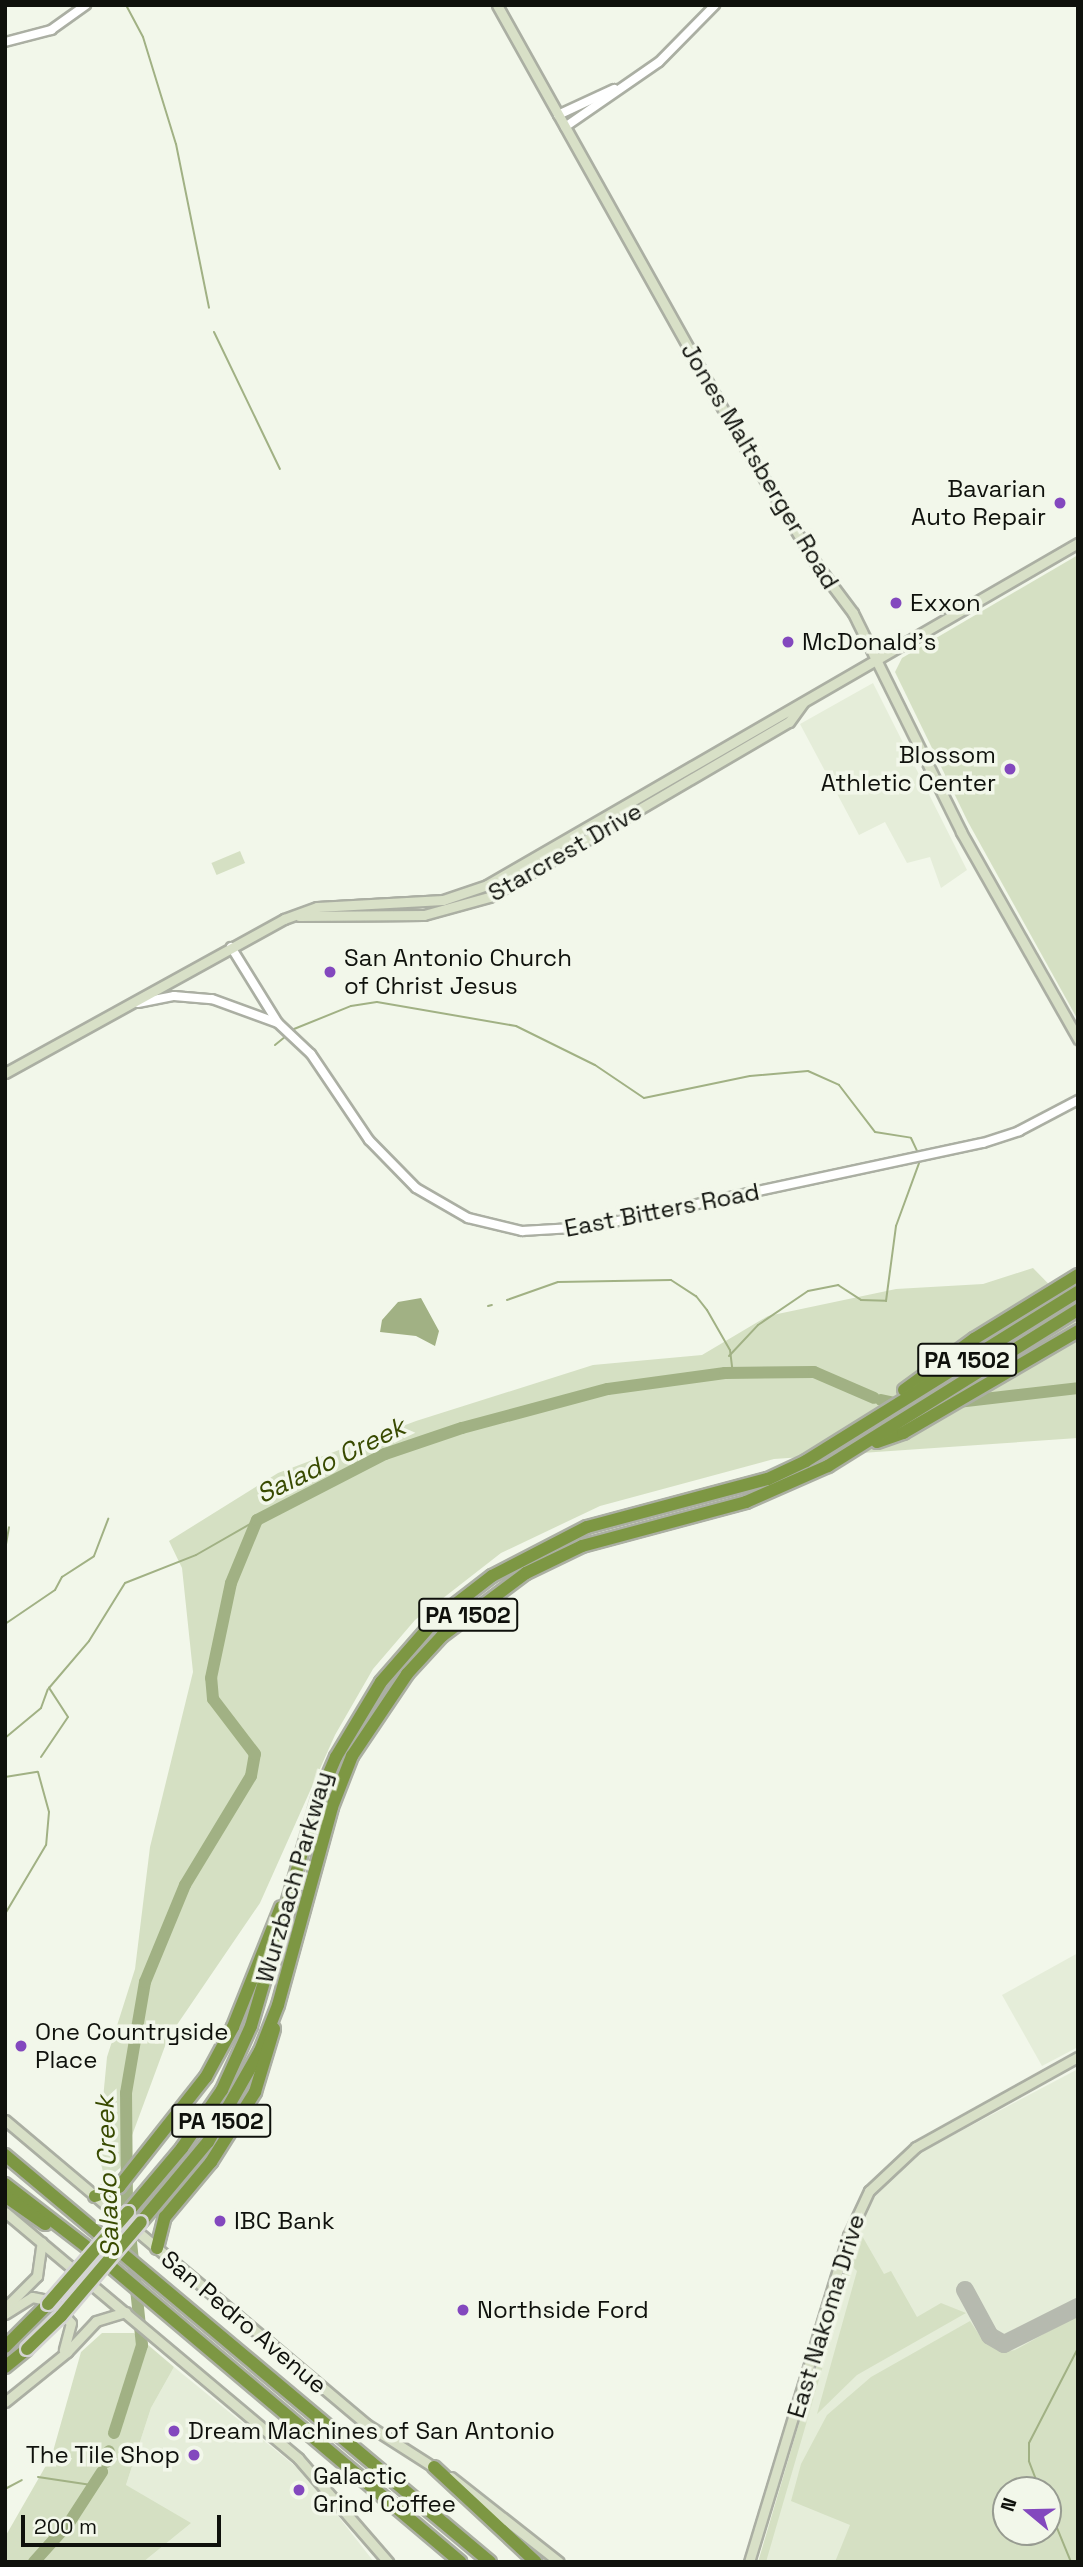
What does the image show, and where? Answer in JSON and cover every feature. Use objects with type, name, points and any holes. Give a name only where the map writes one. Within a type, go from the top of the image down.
[{"type":"highway","points":[[857,1428],[974,1339],[1072,1279]]},
{"type":"highway","name":"Wurzbach Parkway","points":[[5,2347],[12,2334],[48,2304],[183,2148],[212,2107],[251,2026],[275,1933],[298,1869],[318,1799],[362,1709],[435,1620],[492,1576],[587,1527],[768,1479],[806,1461],[1078,1292]]},
{"type":"highway","name":"Wurzbach Parkway","points":[[5,2367],[61,2316],[208,2142],[254,2062],[278,2005],[332,1807],[352,1756],[407,1674],[442,1636],[526,1573],[582,1546],[746,1502],[828,1466],[1078,1310]]},
{"type":"highway","points":[[854,1450],[903,1433],[1078,1331]]},
{"type":"highway","points":[[95,2196],[119,2187],[206,2077],[233,2027],[275,1933]]},
{"type":"highway","points":[[157,2248],[165,2217],[211,2162],[255,2092],[270,2052],[278,2005]]},
{"type":"highway","points":[[5,2155],[490,2562]]},
{"type":"highway","points":[[5,2184],[78,2239],[460,2562]]},
{"type":"highway","points":[[5,2196],[59,2235],[78,2239]]},
{"type":"highway","points":[[434,2467],[536,2562]]},
{"type":"main road","name":"Jones Maltsberger Road","points":[[497,5],[733,428],[817,565],[853,614],[961,832],[1078,1039]]},
{"type":"main road","name":"Starcrest Drive","points":[[93,1022],[258,930],[298,916],[317,906],[448,899],[494,881],[1078,543]]},
{"type":"main road","name":"Starcrest Drive","points":[[298,916],[381,916],[451,910],[489,897],[789,722],[804,702]]},
{"type":"main road","points":[[448,899],[451,910]]},
{"type":"main road","points":[[381,916],[382,904]]},
{"type":"main road","points":[[5,1073],[93,1022]]},
{"type":"main road","name":"East Nakoma Drive","points":[[749,2562],[848,2236],[869,2191],[916,2147],[1078,2057]]},
{"type":"main road","name":"San Pedro Avenue","points":[[5,2120],[366,2424],[485,2500],[559,2562]]},
{"type":"main road","points":[[5,2212],[305,2465],[388,2562]]},
{"type":"main road","points":[[5,2308],[39,2272],[42,2242]]},
{"type":"main road","points":[[5,2314],[32,2297],[46,2297],[59,2305],[72,2327],[60,2358]]},
{"type":"main road","points":[[5,2402],[60,2358],[99,2319],[126,2312]]},
{"type":"street","points":[[5,42],[51,30],[86,5]]},
{"type":"street","points":[[565,127],[671,52],[715,5]]},
{"type":"street","points":[[558,115],[627,84]]},
{"type":"street","points":[[231,947],[278,1023]]},
{"type":"street","points":[[93,1022],[144,1000],[190,996],[234,1004],[278,1023]]},
{"type":"street","name":"East Bitters Road","points":[[278,1023],[311,1054],[369,1140],[416,1188],[468,1218],[522,1231],[590,1227],[983,1143],[1019,1131],[1078,1100]]},
{"type":"shaded area","name":"Blossom Athletic Center","points":[[1078,555],[1078,1020],[968,822],[895,672],[902,658]]},
{"type":"shaded area","points":[[873,683],[967,870],[941,888],[930,857],[907,863],[885,822],[859,835],[800,724]]},
{"type":"shaded area","points":[[240,851],[245,863],[217,875],[211,863]]},
{"type":"shaded area","points":[[1033,1268],[1078,1314],[1078,1438],[774,1459],[600,1506],[501,1553],[415,1620],[373,1669],[335,1735],[260,1903],[168,2038],[120,2168],[110,2176],[103,2172],[98,2151],[107,2057],[135,1969],[150,1847],[193,1672],[182,1568],[169,1541],[278,1473],[416,1421],[593,1365],[702,1355],[768,1316],[896,1289],[983,1284]]},
{"type":"shaded area","points":[[421,1298],[439,1331],[435,1346],[416,1336],[380,1332],[382,1320],[398,1302]]},
{"type":"shaded area","points":[[1078,1953],[1078,2047],[1042,2066],[1002,1995]]},
{"type":"shaded area","points":[[1078,2069],[1078,2562],[759,2562],[865,2208],[910,2158]]},
{"type":"shaded area","points":[[857,2227],[884,2274],[891,2271],[917,2317],[941,2303],[966,2313],[857,2375],[817,2414],[857,2271],[852,2266],[766,2562],[758,2562]]},
{"type":"shaded area","points":[[1078,2315],[1078,2562],[835,2562],[850,2525],[791,2501],[801,2464],[827,2415],[871,2377],[970,2321],[984,2342],[1003,2352],[1015,2350]]},
{"type":"shaded area","points":[[102,2333],[134,2333],[174,2367],[151,2408],[126,2485],[191,2523],[143,2562],[5,2562],[5,2537],[52,2455],[81,2352]]},
{"type":"shaded area","points":[[174,2367],[306,2475],[374,2562],[143,2562],[146,2556],[126,2485],[151,2408]]},
{"type":"waterway","points":[[126,5],[143,37],[176,144],[209,308]]},
{"type":"waterway","points":[[214,332],[280,469]]},
{"type":"waterway","points":[[294,1029],[351,1006],[377,1002],[516,1026],[595,1065],[644,1098],[750,1076],[808,1071],[839,1085],[875,1132],[911,1138],[917,1151]]},
{"type":"waterway","points":[[275,1045],[285,1037]]},
{"type":"waterway","points":[[729,1356],[758,1325],[808,1291],[838,1285],[861,1300],[886,1301],[896,1226],[919,1163]]},
{"type":"waterway","points":[[507,1300],[558,1282],[671,1280],[696,1296],[707,1310],[730,1350],[733,1373]]},
{"type":"waterway","points":[[488,1306],[492,1305]]},
{"type":"waterway","name":"Salado Creek","points":[[114,2433],[142,2345],[127,2205],[126,2093],[145,1982],[185,1885],[251,1776],[255,1754],[213,1699],[211,1678],[231,1583],[257,1520],[385,1454],[462,1428],[608,1389],[725,1373],[814,1372],[874,1398]]},
{"type":"waterway","name":"Salado Creek","points":[[881,1400],[915,1407],[1078,1388]]},
{"type":"waterway","points":[[5,1624],[55,1590],[62,1577],[94,1556],[108,1519]]},
{"type":"waterway","points":[[41,1757],[68,1717],[49,1688],[89,1641],[125,1583],[196,1555],[257,1520]]},
{"type":"waterway","points":[[5,1550],[9,1527]]},
{"type":"waterway","points":[[5,1738],[41,1708],[48,1689]]},
{"type":"waterway","points":[[5,1777],[38,1772],[49,1812],[46,1845],[5,1914]]},
{"type":"waterway","points":[[1035,2476],[1029,2461],[1029,2443],[1078,2348]]},
{"type":"waterway","name":"Salado Creek","points":[[106,2462],[109,2451]]},
{"type":"waterway","name":"Salado Creek","points":[[34,2562],[69,2523],[102,2472]]},
{"type":"waterway","points":[[38,2477],[91,2485]]},
{"type":"waterway","points":[[5,2489],[22,2480]]},
{"type":"waterway","points":[[1062,2540],[1071,2562]]},
{"type":"taxiway","points":[[965,2290],[990,2336],[1004,2344],[1078,2307]]},
{"type":"place","name":"Bavarian Auto Repair","points":[[1060,503]]},
{"type":"place","name":"Exxon","points":[[896,603]]},
{"type":"place","name":"McDonald's","points":[[788,642]]},
{"type":"place","name":"Blossom Athletic Center","points":[[1010,769]]},
{"type":"place","name":"San Antonio Church of Christ Jesus","points":[[330,972]]},
{"type":"place","name":"One Countryside Place","points":[[21,2046]]},
{"type":"place","name":"IBC Bank","points":[[220,2221]]},
{"type":"place","name":"Northside Ford","points":[[463,2310]]},
{"type":"place","name":"Dream Machines of San Antonio","points":[[174,2431]]},
{"type":"place","name":"The Tile Shop","points":[[194,2455]]},
{"type":"place","name":"Galactic Grind Coffee","points":[[299,2490]]}]
